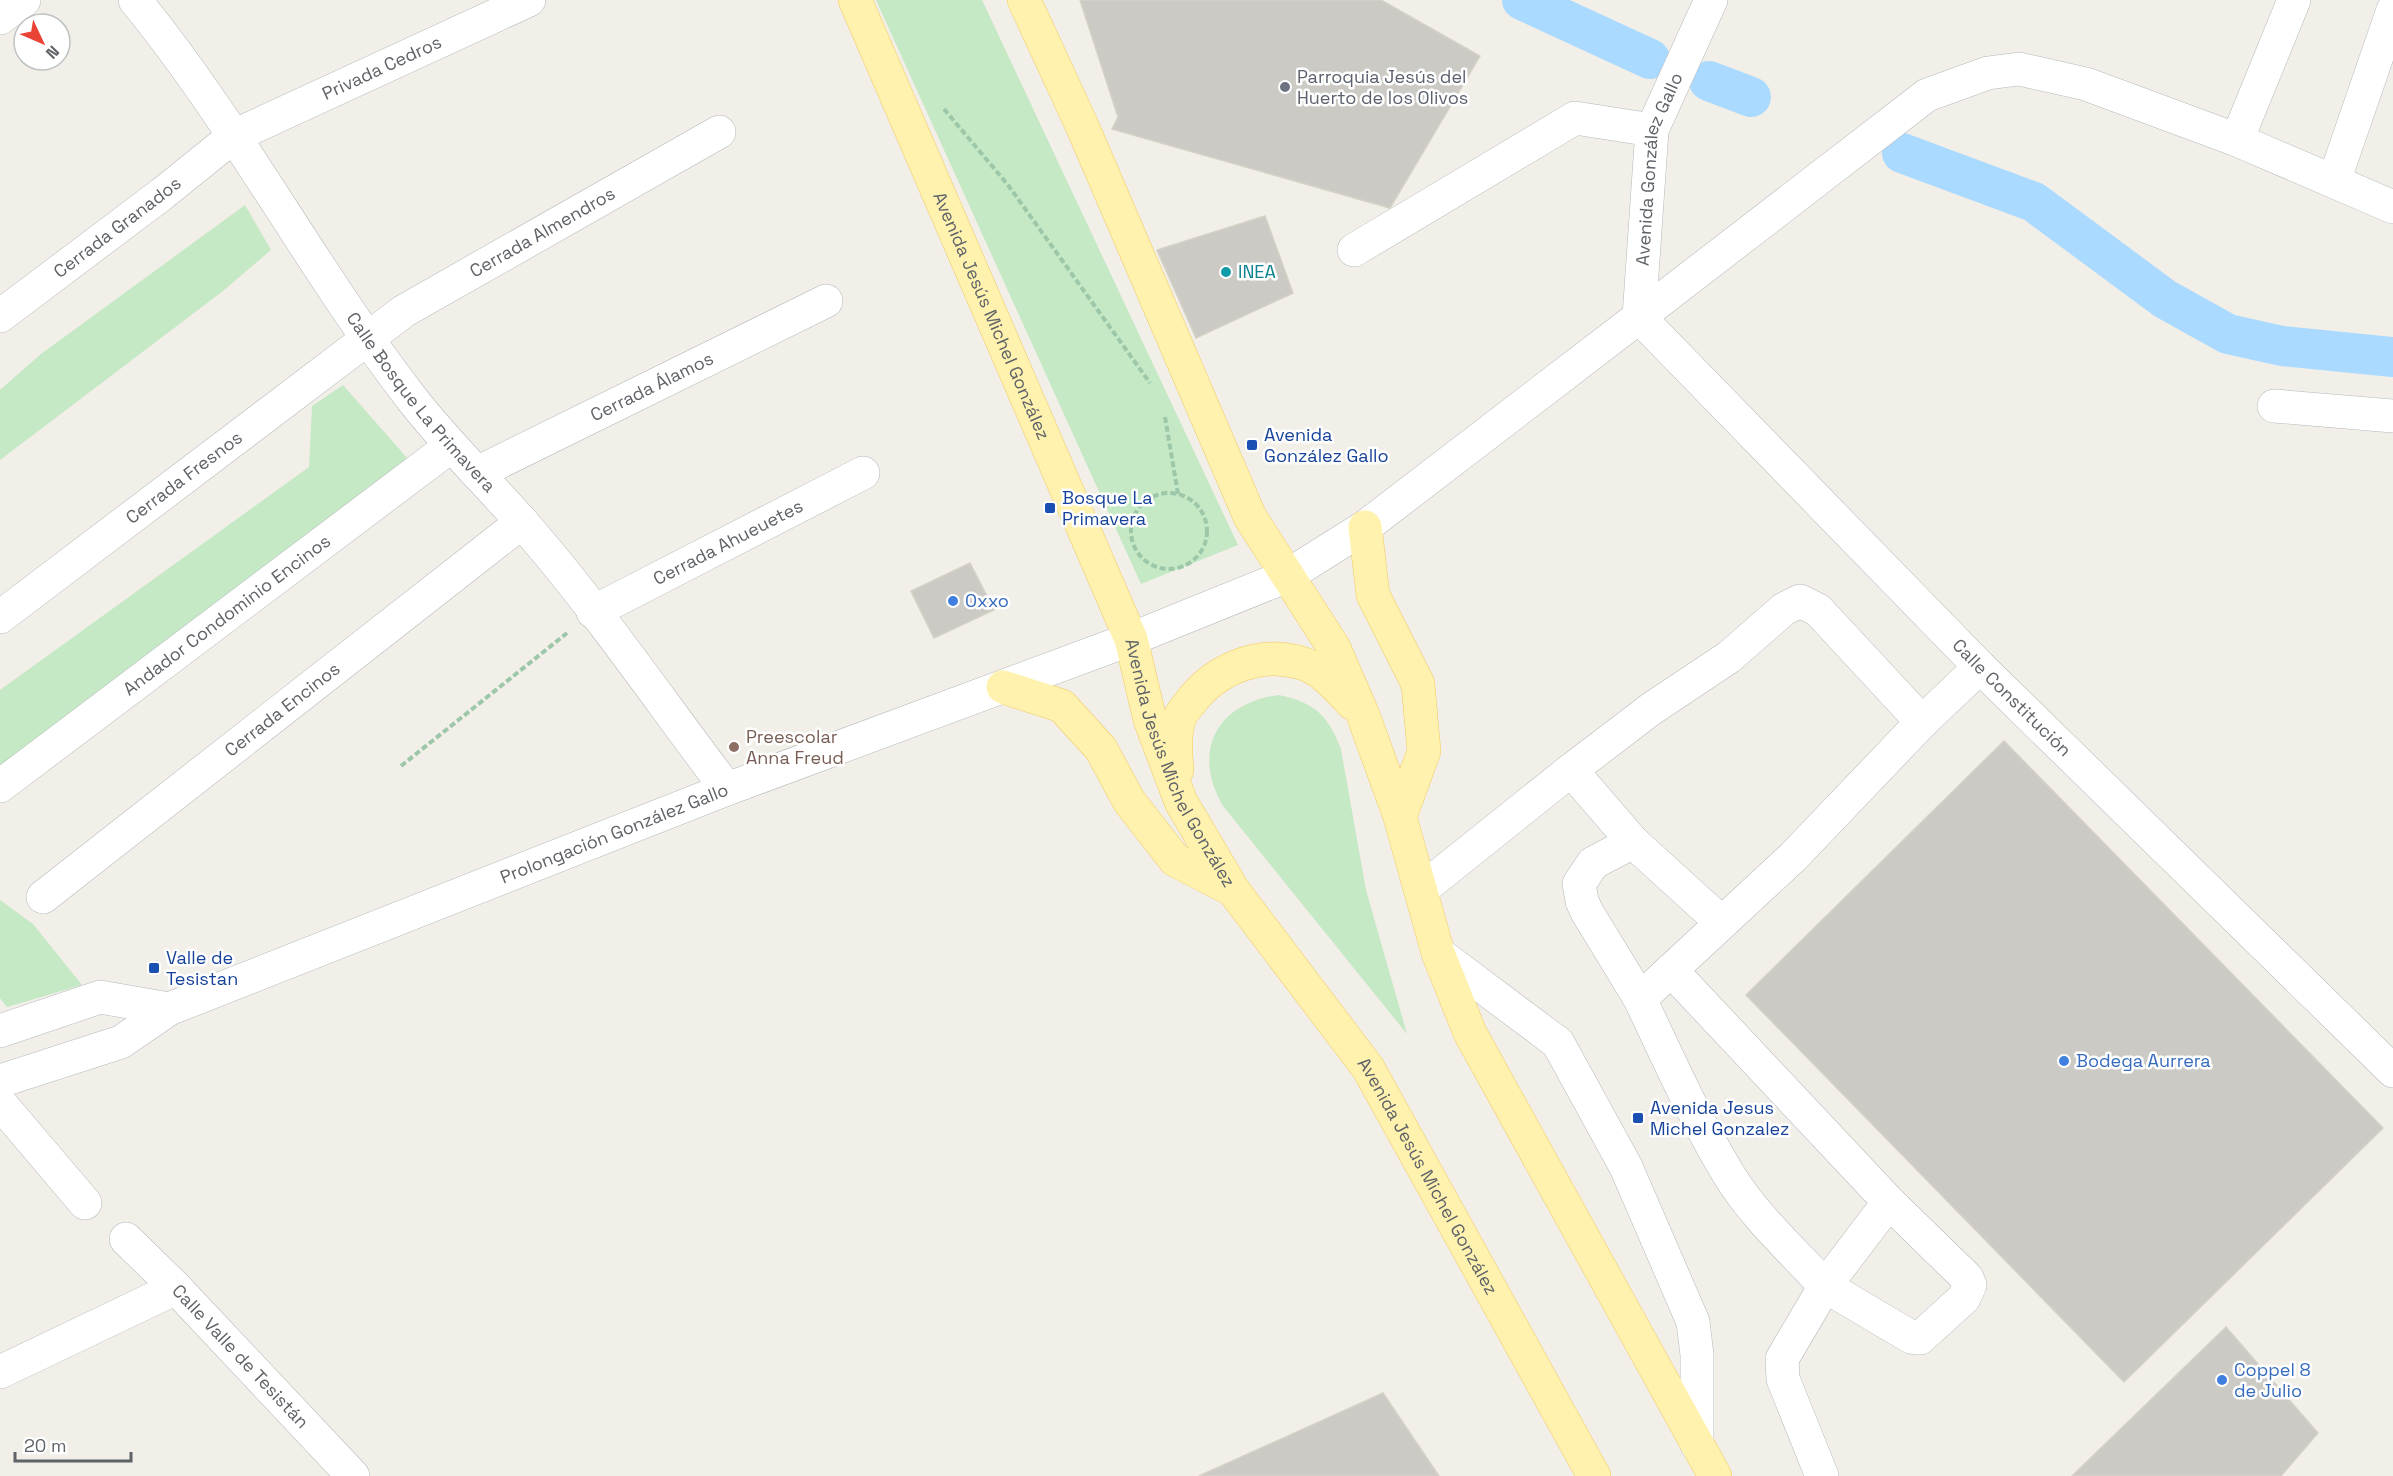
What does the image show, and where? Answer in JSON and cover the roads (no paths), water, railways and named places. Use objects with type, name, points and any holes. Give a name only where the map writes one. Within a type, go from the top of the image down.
[{"type":"main road","name":"Avenida Jesús Michel González","points":[[855,0],[1131,639],[1150,720],[1181,802],[1233,890],[1368,1068],[1594,1476]]},
{"type":"main road","points":[[1024,0],[1083,128],[1250,517],[1334,648],[1364,716],[1400,817],[1438,952],[1470,1033],[1715,1476]]},
{"type":"main road","points":[[1365,527],[1373,595],[1418,684],[1424,751],[1400,817]]},
{"type":"main road","points":[[1181,802],[1175,748],[1179,718],[1200,689],[1229,669],[1263,659],[1298,662],[1328,678],[1364,716]]},
{"type":"main road","points":[[1002,687],[1062,706],[1101,749],[1129,801],[1175,860],[1233,890]]},
{"type":"street","points":[[0,18],[24,0]]},
{"type":"street","name":"Calle Bosque La Primavera","points":[[135,0],[166,37],[234,136],[316,264],[412,400],[451,446],[522,522],[727,789]]},
{"type":"street","name":"Privada Cedros","points":[[234,136],[529,0]]},
{"type":"street","name":"Avenida González Gallo","points":[[1639,317],[1652,130],[1711,0]]},
{"type":"street","points":[[2237,140],[2294,0]]},
{"type":"street","points":[[2334,181],[2393,10]]},
{"type":"street","points":[[1131,639],[1287,576],[1365,527],[1927,95],[1988,73],[2019,69],[2085,84],[2237,140],[2393,207]]},
{"type":"street","points":[[1354,250],[1575,118],[1652,130]]},
{"type":"street","name":"Cerrada Almendros","points":[[369,338],[404,310],[719,132]]},
{"type":"street","name":"Cerrada Granados","points":[[0,316],[162,194],[234,136]]},
{"type":"street","name":"Cerrada Álamos","points":[[477,473],[826,301]]},
{"type":"street","name":"Calle Constitución","points":[[1639,317],[1980,667],[2393,1071]]},
{"type":"street","name":"Cerrada Fresnos","points":[[0,617],[369,338]]},
{"type":"street","points":[[2274,406],[2393,416]]},
{"type":"street","name":"Andador Condominio Encinos","points":[[0,786],[451,446]]},
{"type":"street","name":"Cerrada Ahueuetes","points":[[593,612],[862,472]]},
{"type":"street","name":"Cerrada Encinos","points":[[43,897],[522,522]]},
{"type":"street","points":[[1421,890],[1571,770],[1651,710],[1729,657],[1784,609],[1800,601],[1818,610],[1922,723]]},
{"type":"street","name":"Prolongación González Gallo","points":[[0,1081],[121,1042],[169,1009],[727,789],[1131,639]]},
{"type":"street","points":[[1640,999],[1793,857],[1922,723],[1980,667]]},
{"type":"street","points":[[1571,770],[1633,842],[1721,922]]},
{"type":"street","points":[[1633,842],[1593,863],[1579,884],[1582,901],[1640,999],[1681,1087],[1729,1176],[1749,1203],[1825,1286],[1916,1338],[1926,1334],[1964,1298],[1970,1285],[1967,1278],[1889,1202],[1671,970]]},
{"type":"street","points":[[1438,952],[1558,1043],[1626,1167],[1692,1322],[1697,1355],[1697,1445]]},
{"type":"street","points":[[0,1031],[100,997],[169,1009]]},
{"type":"street","points":[[0,1103],[85,1203]]},
{"type":"street","points":[[1822,1476],[1784,1378],[1782,1359],[1825,1286],[1889,1202]]},
{"type":"street","name":"Calle Valle de Tesistán","points":[[126,1239],[176,1288],[346,1474]]},
{"type":"street","points":[[0,1372],[176,1288]]},
{"type":"waterway","points":[[1522,0],[1650,59]]},
{"type":"waterway","points":[[1709,81],[1751,97]]},
{"type":"waterway","points":[[1902,153],[2034,202],[2165,299],[2228,334],[2282,346],[2393,357]]},
{"type":"place","name":"Parroquia Jesús del Huerto de los Olivos","points":[[1285,87]]},
{"type":"place","name":"INEA","points":[[1226,272]]},
{"type":"place","name":"Avenida González Gallo","points":[[1252,445]]},
{"type":"place","name":"Bosque La Primavera","points":[[1050,508]]},
{"type":"place","name":"Oxxo","points":[[953,601]]},
{"type":"place","name":"Preescolar Anna Freud","points":[[734,747]]},
{"type":"place","name":"Valle de Tesistan","points":[[154,968]]},
{"type":"place","name":"Bodega Aurrera","points":[[2064,1061]]},
{"type":"place","name":"Avenida Jesus Michel Gonzalez","points":[[1638,1118]]},
{"type":"place","name":"Coppel 8 de Julio","points":[[2222,1380]]}]
